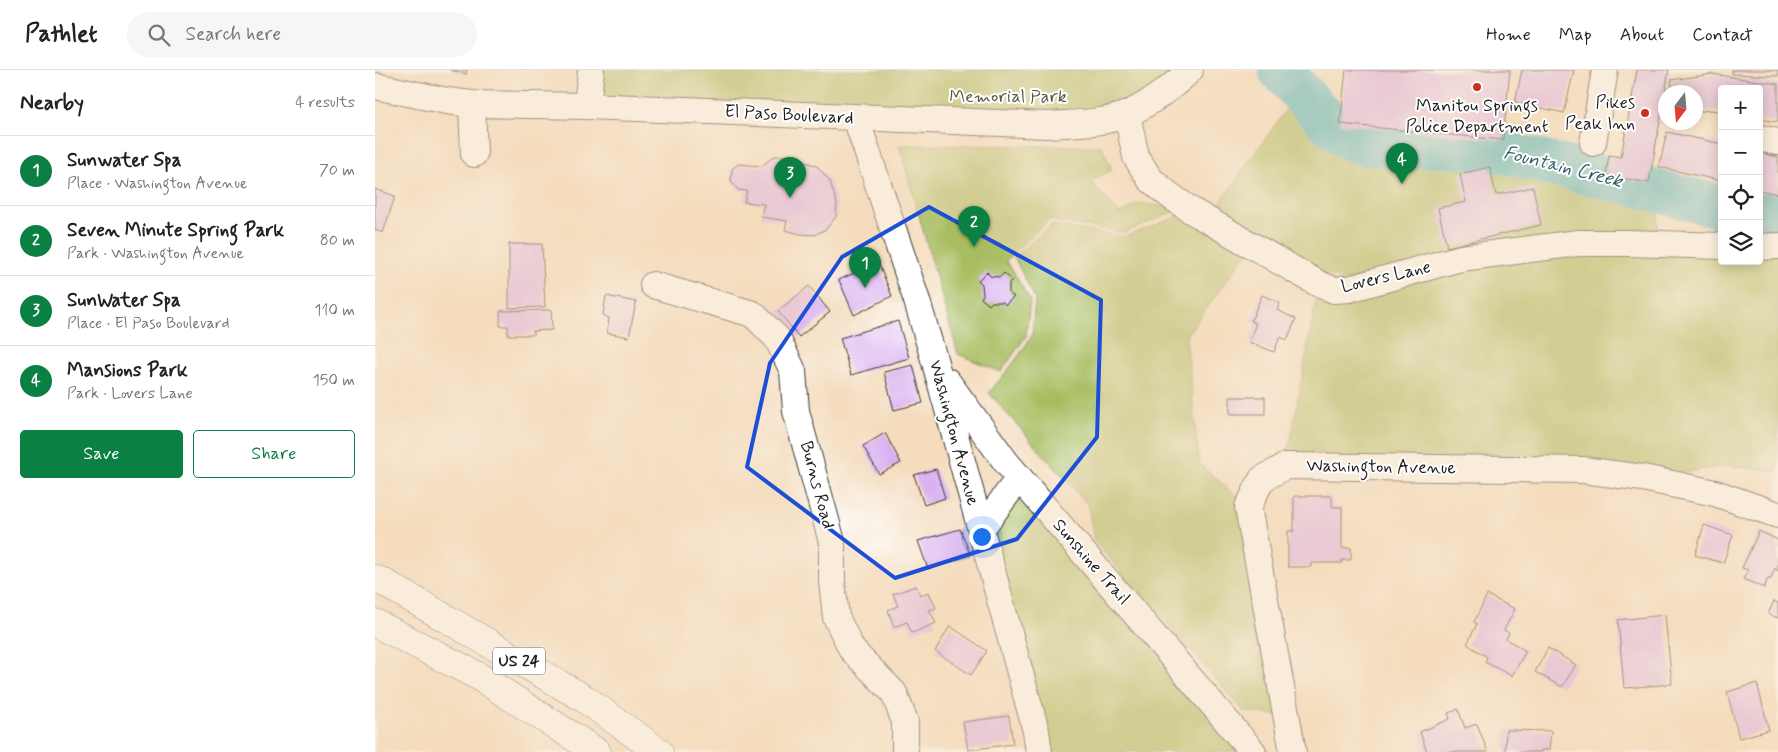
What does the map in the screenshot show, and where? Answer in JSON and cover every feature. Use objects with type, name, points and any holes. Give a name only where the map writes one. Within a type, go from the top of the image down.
[{"type":"highway","name":"US 24","points":[[375,579],[585,699],[659,752]]},
{"type":"highway","name":"US 24","points":[[375,623],[478,676],[597,752]]},
{"type":"street","points":[[587,106],[591,70]]},
{"type":"street","name":"El Paso Boulevard","points":[[375,86],[447,102],[471,104],[587,106],[855,118],[1047,124],[1097,121],[1127,114],[1162,93],[1190,70]]},
{"type":"street","points":[[1593,143],[1605,70]]},
{"type":"street","points":[[471,104],[474,154]]},
{"type":"street","name":"Lovers Lane","points":[[1127,114],[1136,157],[1150,179],[1192,211],[1319,284],[1334,290],[1349,289],[1461,258],[1578,243],[1718,246]]},
{"type":"street","name":"Washington Avenue","points":[[855,118],[917,301],[936,366],[1036,731],[1039,752]]},
{"type":"street","points":[[1763,139],[1778,142]]},
{"type":"street","points":[[1763,247],[1778,246]]},
{"type":"street","name":"Burns Road","points":[[653,285],[753,314],[777,338],[793,370],[796,411],[832,542],[832,582],[836,617],[852,650],[894,694],[905,722],[905,752]]},
{"type":"street","name":"Sunshine Trail","points":[[936,366],[1005,462],[1253,752]]},
{"type":"street","name":"Washington Avenue","points":[[1293,752],[1248,506],[1262,479],[1286,466],[1583,470],[1643,478],[1715,493],[1778,515]]},
{"type":"street","points":[[981,529],[1019,478]]},
{"type":"highlighted area","points":[[929,207],[1101,300],[1097,437],[1017,539],[895,578],[747,467],[770,363],[842,257]]},
{"type":"green space","name":"Memorial Park","points":[[591,70],[1190,70],[1127,114],[587,106]]},
{"type":"green space","points":[[1297,94],[1353,148],[1418,149],[1485,155],[1658,213],[1657,240],[1351,280],[1333,277],[1213,213]]},
{"type":"green space","points":[[899,145],[1102,146],[1112,170],[1091,181],[1119,214],[1139,203],[1181,209],[1124,233],[1049,220],[1006,260],[1030,300],[1026,336],[1001,372],[958,354]]},
{"type":"green space","points":[[1192,211],[1252,246],[1186,336],[1199,463],[1248,507],[1287,717],[1244,711],[1094,541],[1088,505],[989,393],[1032,336],[1035,299],[1014,257],[1052,225],[1124,237]]},
{"type":"green space","points":[[1578,243],[1718,247],[1718,265],[1763,265],[1763,247],[1778,246],[1778,471],[1728,466],[1643,478],[1286,466],[1319,284]]},
{"type":"green space","points":[[1019,478],[1253,752],[1039,752],[981,529]]},
{"type":"building","points":[[450,70],[467,70],[466,74]]},
{"type":"building","points":[[1346,70],[1510,70],[1503,140],[1340,124]]},
{"type":"building","points":[[1522,70],[1574,70],[1564,113],[1515,102]]},
{"type":"building","name":"Pikes Peak Inn","points":[[1637,70],[1669,70],[1666,85],[1658,85],[1658,130],[1649,183],[1606,175],[1609,155],[1621,157]]},
{"type":"building","points":[[1732,70],[1778,70],[1778,76],[1732,74]]},
{"type":"building","points":[[1712,74],[1778,84],[1778,122],[1763,120],[1763,85],[1718,85],[1718,111],[1703,111],[1703,85],[1672,85],[1671,80]]},
{"type":"building","points":[[1667,132],[1718,143],[1718,180],[1659,167]]},
{"type":"building","points":[[1763,154],[1778,157],[1778,194],[1763,191]]},
{"type":"building","points":[[774,156],[790,156],[817,166],[830,181],[837,204],[836,217],[826,229],[815,235],[785,230],[787,221],[761,217],[764,204],[744,202],[747,191],[738,190],[731,181],[732,169],[738,164],[762,166]]},
{"type":"building","points":[[1490,167],[1496,195],[1533,187],[1541,225],[1447,247],[1438,208],[1466,202],[1460,174]]},
{"type":"building","points":[[375,189],[395,196],[383,233],[375,230]]},
{"type":"building","points":[[509,244],[542,244],[545,307],[509,308]]},
{"type":"building","points":[[878,262],[892,296],[854,315],[839,280]]},
{"type":"building","points":[[987,272],[990,276],[1000,277],[1004,273],[1012,280],[1009,283],[1009,293],[1014,297],[1005,305],[1003,302],[992,302],[989,305],[981,298],[983,295],[982,284],[978,280]]},
{"type":"building","points":[[809,286],[830,312],[799,337],[778,311]]},
{"type":"building","points":[[1262,295],[1280,303],[1277,310],[1296,319],[1287,340],[1280,337],[1274,352],[1249,342],[1256,323],[1251,321]]},
{"type":"building","points":[[606,296],[636,302],[629,337],[607,333],[609,318],[603,315]]},
{"type":"building","points":[[551,310],[552,330],[533,331],[533,335],[508,335],[508,326],[500,326],[500,311]]},
{"type":"building","points":[[898,321],[909,358],[851,375],[840,338]]},
{"type":"building","points":[[913,365],[923,403],[894,410],[884,372]]},
{"type":"building","points":[[1230,397],[1265,397],[1265,414],[1230,414]]},
{"type":"building","points":[[885,433],[901,463],[879,474],[863,446]]},
{"type":"building","points":[[936,469],[945,498],[924,505],[914,475]]},
{"type":"building","points":[[1294,496],[1332,496],[1332,507],[1342,507],[1342,548],[1351,548],[1351,560],[1342,560],[1342,563],[1311,563],[1311,567],[1288,567],[1288,531],[1294,531]]},
{"type":"building","points":[[1704,525],[1733,535],[1723,563],[1695,555]]},
{"type":"building","points":[[960,529],[971,556],[928,569],[918,541]]},
{"type":"building","points":[[1759,531],[1778,540],[1778,571],[1775,568],[1764,588],[1743,579],[1748,570],[1742,568]]},
{"type":"building","points":[[916,586],[920,595],[929,592],[936,608],[929,610],[936,623],[912,633],[907,622],[894,627],[888,610],[898,606],[893,594]]},
{"type":"building","points":[[1487,595],[1515,609],[1504,630],[1509,633],[1506,639],[1526,651],[1512,676],[1485,662],[1487,657],[1467,644],[1477,624],[1474,622]]},
{"type":"building","points":[[1774,601],[1778,603],[1778,618],[1768,614]]},
{"type":"building","points":[[1665,615],[1672,684],[1624,688],[1618,620]]},
{"type":"building","points":[[950,626],[987,651],[971,675],[935,651]]},
{"type":"building","points":[[1548,648],[1576,665],[1562,687],[1535,672]]},
{"type":"building","points":[[1757,683],[1769,730],[1739,738],[1727,692]]},
{"type":"building","points":[[1458,709],[1465,728],[1477,724],[1488,752],[1427,752],[1420,732],[1450,719],[1448,713]]},
{"type":"building","points":[[1009,716],[1013,744],[968,750],[963,722]]},
{"type":"building","points":[[1506,730],[1551,731],[1549,750],[1541,750],[1541,752],[1505,752]]},
{"type":"waterway","name":"Fountain Creek","points":[[1280,70],[1334,128],[1351,139],[1368,145],[1448,146],[1503,152],[1718,206]]},
{"type":"waterway","name":"Fountain Creek","points":[[1763,215],[1778,213]]},
{"type":"place","name":"Manitou Springs Police Department","points":[[1477,87]]},
{"type":"place","name":"Pikes Peak Inn","points":[[1645,113]]},
{"type":"place","name":"Mansions Park","points":[[1402,184]]},
{"type":"place","name":"SunWater Spa","points":[[790,198]]},
{"type":"place","name":"Seven Minute Spring Park","points":[[974,247]]},
{"type":"place","name":"Sunwater Spa","points":[[865,288]]}]
